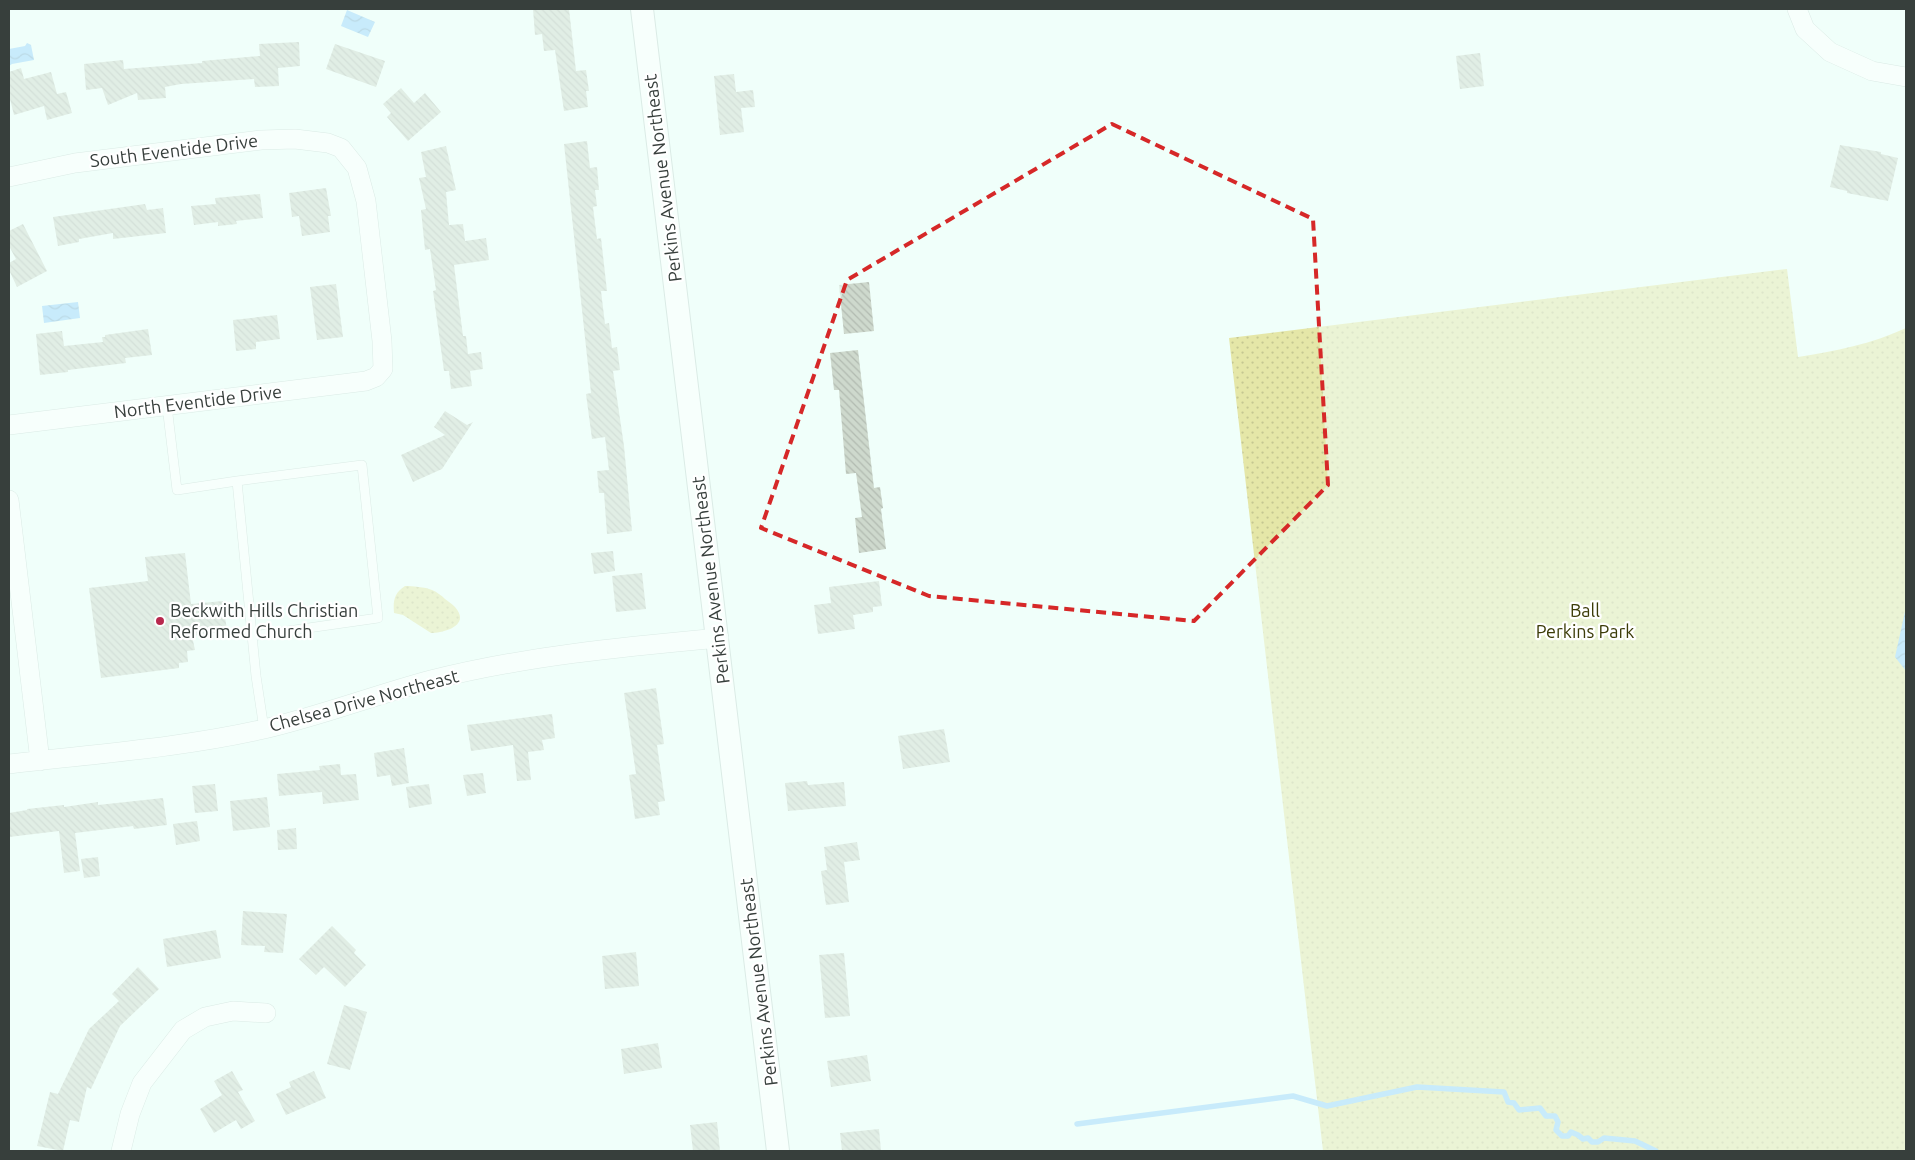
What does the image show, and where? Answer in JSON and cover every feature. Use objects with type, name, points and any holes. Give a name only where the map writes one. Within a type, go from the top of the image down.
[{"type":"street","name":"Perkins Avenue Northeast","points":[[642,9],[719,638],[778,1151]]},
{"type":"street","points":[[1798,9],[1805,30],[1830,52],[1872,71],[1906,77]]},
{"type":"street","name":"South Eventide Drive","points":[[9,177],[75,163],[261,140],[295,139],[328,143],[340,148],[357,168],[366,201],[382,341],[383,369]]},
{"type":"street","name":"North Eventide Drive","points":[[9,425],[366,382],[376,377],[383,369]]},
{"type":"street","points":[[9,500],[40,760]]},
{"type":"street","name":"Chelsea Drive Northeast","points":[[9,764],[192,742],[264,729],[431,680],[527,660],[623,647],[719,638]]},
{"type":"street","points":[[121,1151],[130,1114],[142,1083],[183,1030],[205,1017],[233,1011],[266,1013]]},
{"type":"lane","points":[[167,406],[177,490],[362,465],[378,618],[252,636]]},
{"type":"lane","points":[[237,481],[252,636],[264,729]]},
{"type":"highlighted area","points":[[1112,124],[1313,219],[1328,485],[1194,621],[929,596],[761,528],[847,280]]},
{"type":"green space","name":"Ball Perkins Park","points":[[1787,269],[1798,357],[1867,343],[1906,328],[1906,1151],[1323,1151],[1229,338]]},
{"type":"green space","points":[[405,586],[426,588],[439,594],[455,607],[459,613],[460,619],[458,623],[449,630],[431,633],[403,615],[394,613],[395,598],[398,591]]},
{"type":"water","points":[[347,10],[375,22],[368,37],[341,26]]},
{"type":"water","points":[[27,43],[31,45],[34,60],[9,66],[9,49],[25,46]]},
{"type":"water","points":[[78,302],[80,318],[44,323],[42,306]]},
{"type":"water","points":[[1906,607],[1906,671],[1895,657]]},
{"type":"building","points":[[533,9],[569,9],[576,71],[586,70],[589,91],[586,91],[588,107],[564,111],[555,50],[544,51],[542,34],[535,35]]},
{"type":"building","points":[[299,42],[300,66],[278,68],[279,86],[255,87],[254,79],[181,84],[165,87],[166,98],[138,100],[137,93],[108,105],[102,88],[86,90],[84,64],[123,60],[124,69],[202,63],[202,61],[260,56],[259,44]]},
{"type":"building","points":[[335,44],[385,61],[376,87],[326,69]]},
{"type":"building","points":[[1480,53],[1484,86],[1460,89],[1456,56]]},
{"type":"building","points":[[21,68],[24,79],[51,72],[57,94],[66,92],[72,113],[47,120],[44,106],[14,115],[9,95],[9,72]]},
{"type":"building","points":[[734,74],[736,92],[753,90],[755,107],[741,108],[744,132],[720,135],[714,76]]},
{"type":"building","points":[[401,88],[414,103],[425,93],[441,112],[408,141],[387,117],[391,113],[383,104]]},
{"type":"building","points":[[587,141],[590,168],[597,167],[599,190],[595,190],[597,206],[593,207],[597,239],[601,238],[607,291],[601,291],[605,324],[609,323],[612,348],[617,347],[620,370],[613,371],[624,446],[632,531],[607,534],[604,493],[599,493],[597,471],[609,470],[605,437],[592,439],[586,394],[591,393],[564,144]]},
{"type":"building","points":[[1840,145],[1881,152],[1881,154],[1898,158],[1888,201],[1847,193],[1847,191],[1830,187]]},
{"type":"building","points":[[446,146],[456,190],[446,192],[449,225],[463,224],[465,241],[486,238],[489,260],[454,265],[463,336],[466,336],[468,354],[481,352],[483,369],[470,371],[472,386],[451,389],[449,371],[444,371],[433,291],[436,290],[430,249],[425,250],[421,210],[426,209],[419,178],[426,177],[421,152]]},
{"type":"building","points":[[326,188],[331,216],[328,216],[330,232],[302,236],[299,216],[292,217],[289,193]]},
{"type":"building","points":[[260,194],[263,218],[236,221],[237,224],[218,226],[218,222],[194,225],[191,206],[216,204],[215,198]]},
{"type":"building","points":[[145,204],[147,210],[163,208],[166,233],[113,239],[113,233],[79,239],[79,242],[58,246],[53,217]]},
{"type":"building","points":[[23,224],[47,271],[17,287],[9,270],[9,263],[16,259],[9,246],[9,231]]},
{"type":"building","points":[[869,282],[874,331],[844,334],[839,285]]},
{"type":"building","points":[[336,284],[343,337],[317,340],[310,287]]},
{"type":"building","points":[[277,315],[280,339],[256,342],[256,349],[236,351],[233,320]]},
{"type":"building","points":[[148,329],[152,355],[125,358],[126,363],[40,375],[36,334],[62,331],[64,346],[103,342],[102,337],[105,337],[105,335]]},
{"type":"building","points":[[858,350],[874,488],[880,487],[886,549],[859,553],[855,518],[862,517],[856,473],[846,474],[839,390],[834,390],[830,353]]},
{"type":"building","points":[[445,411],[467,425],[473,422],[442,469],[413,482],[401,455],[445,435],[434,427]]},
{"type":"building","points":[[613,551],[615,571],[594,574],[591,553]]},
{"type":"building","name":"Beckwith Hills Christian Reformed Church","points":[[185,553],[191,604],[223,601],[227,631],[192,636],[195,650],[187,651],[188,662],[179,663],[179,668],[101,678],[89,588],[148,581],[145,557]]},
{"type":"building","points":[[642,573],[646,609],[616,612],[612,576]]},
{"type":"building","points":[[879,581],[882,606],[873,607],[873,612],[853,615],[855,629],[818,634],[814,605],[831,603],[829,587]]},
{"type":"building","points":[[656,688],[664,744],[657,745],[665,801],[658,802],[660,815],[635,819],[629,775],[636,774],[624,693]]},
{"type":"building","points":[[552,714],[555,738],[542,740],[544,750],[528,752],[531,780],[517,781],[513,745],[471,751],[467,725]]},
{"type":"building","points":[[944,729],[950,762],[903,769],[898,736]]},
{"type":"building","points":[[404,748],[409,783],[392,786],[390,775],[377,777],[374,753]]},
{"type":"building","points":[[340,764],[341,775],[356,774],[359,800],[323,804],[322,792],[279,796],[277,774],[320,770],[319,766]]},
{"type":"building","points":[[483,773],[486,793],[467,796],[463,775]]},
{"type":"building","points":[[807,781],[808,785],[844,782],[846,806],[788,811],[785,783]]},
{"type":"building","points":[[215,784],[218,811],[195,813],[192,786]]},
{"type":"building","points":[[429,784],[432,804],[409,808],[406,787]]},
{"type":"building","points":[[267,797],[270,827],[233,831],[230,801]]},
{"type":"building","points":[[163,798],[167,825],[134,829],[133,826],[75,833],[80,871],[64,873],[59,831],[9,837],[9,813],[64,805],[64,807],[98,802],[98,805]]},
{"type":"building","points":[[197,821],[200,841],[176,845],[173,824]]},
{"type":"building","points":[[296,828],[297,849],[278,850],[277,830]]},
{"type":"building","points":[[857,842],[860,860],[844,862],[849,902],[826,905],[821,871],[827,870],[824,847]]},
{"type":"building","points":[[98,857],[100,876],[84,878],[81,859]]},
{"type":"building","points":[[243,911],[287,914],[283,953],[264,952],[265,946],[241,945]]},
{"type":"building","points":[[332,926],[356,950],[354,953],[366,965],[345,987],[324,967],[316,975],[299,959]]},
{"type":"building","points":[[216,930],[221,958],[167,967],[163,939]]},
{"type":"building","points":[[636,952],[639,986],[605,989],[602,956]]},
{"type":"building","points":[[844,953],[850,1016],[825,1018],[819,955]]},
{"type":"building","points":[[138,967],[159,989],[120,1026],[91,1089],[87,1087],[79,1122],[70,1120],[63,1151],[37,1146],[50,1092],[58,1094],[89,1029],[119,1001],[112,994]]},
{"type":"building","points":[[344,1005],[367,1012],[350,1070],[327,1064]]},
{"type":"building","points":[[658,1043],[662,1068],[624,1074],[621,1049]]},
{"type":"building","points":[[867,1055],[871,1081],[831,1087],[827,1061]]},
{"type":"building","points":[[232,1071],[243,1090],[238,1092],[255,1121],[241,1129],[236,1120],[214,1133],[200,1109],[222,1095],[214,1081]]},
{"type":"building","points":[[314,1071],[326,1098],[286,1115],[276,1094],[291,1087],[289,1082]]},
{"type":"building","points":[[717,1122],[720,1151],[693,1151],[690,1125]]},
{"type":"building","points":[[879,1129],[881,1151],[842,1151],[840,1133]]},
{"type":"waterway","points":[[1077,1124],[1293,1096],[1327,1106],[1417,1087],[1504,1092],[1508,1102],[1514,1103],[1519,1110],[1540,1108],[1546,1116],[1555,1116],[1558,1122],[1556,1130],[1562,1136],[1568,1136],[1571,1132],[1583,1139],[1588,1138],[1592,1142],[1598,1142],[1604,1138],[1635,1141],[1656,1151]]},
{"type":"place","name":"Beckwith Hills Christian Reformed Church","points":[[160,621]]}]
